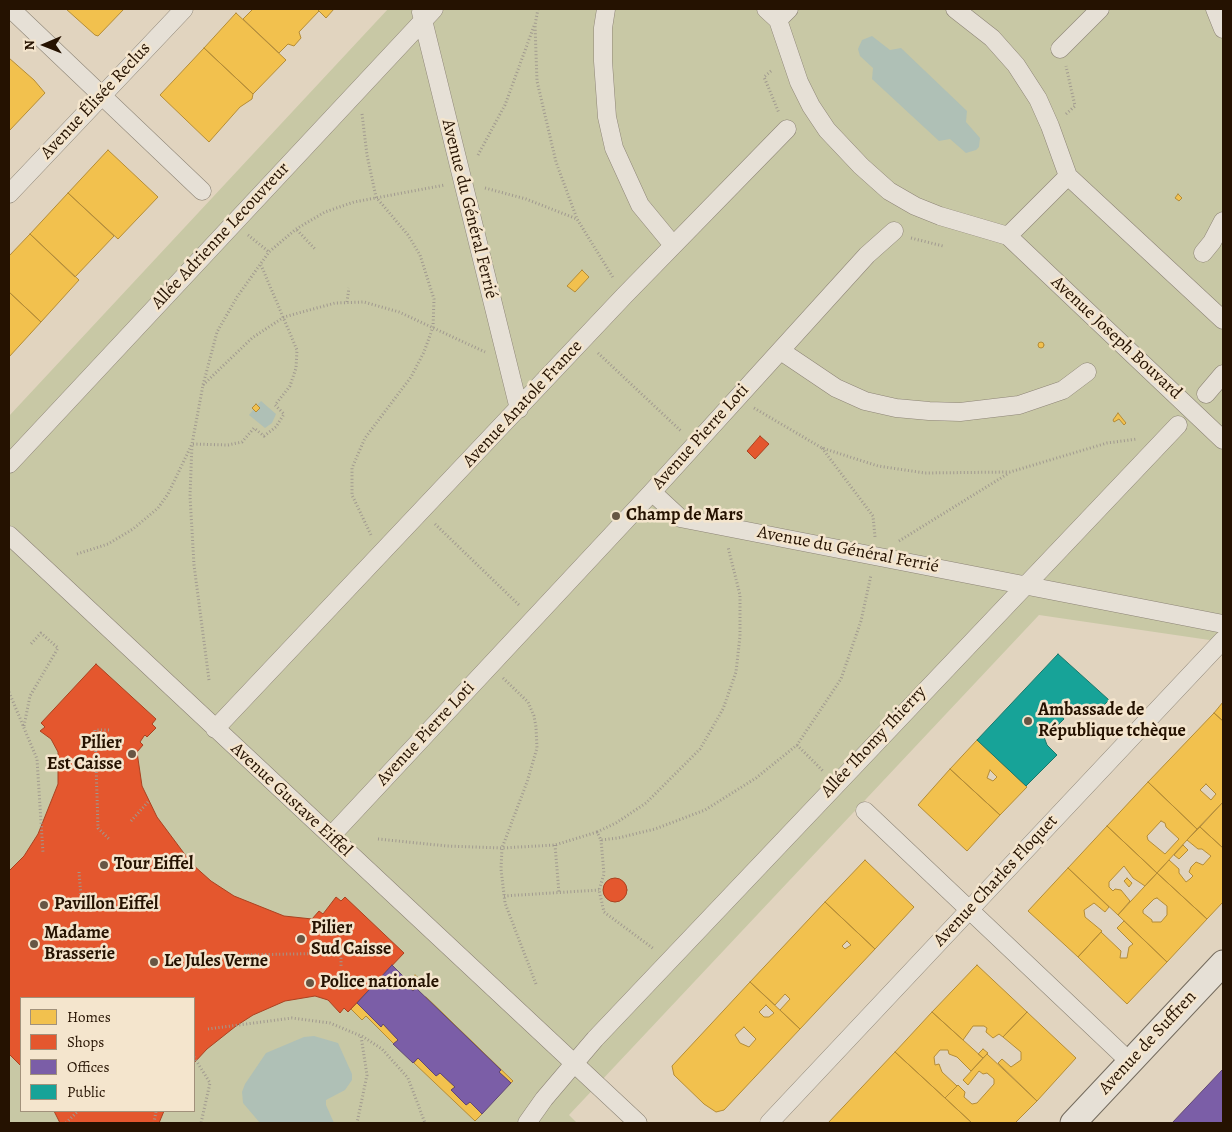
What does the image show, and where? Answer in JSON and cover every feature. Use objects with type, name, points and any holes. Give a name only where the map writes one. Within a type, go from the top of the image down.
[{"type":"main road","name":"Avenue de Suffren","points":[[1073,1123],[1223,963]]},
{"type":"street","points":[[10,9],[102,94],[202,191]]},
{"type":"street","name":"Avenue Élisée Reclus","points":[[9,194],[184,9]]},
{"type":"street","points":[[606,9],[603,28],[603,61],[607,117],[614,148],[640,204],[674,245]]},
{"type":"street","points":[[955,9],[992,38],[1016,65],[1038,99],[1068,176],[1223,320]]},
{"type":"street","points":[[1060,49],[1100,9]]},
{"type":"street","points":[[1215,9],[1223,29]]},
{"type":"street","name":"Allée Adrienne Lecouvreur","points":[[9,464],[358,89],[426,13]]},
{"type":"street","name":"Avenue du Général Ferrié","points":[[426,13],[463,182],[519,409]]},
{"type":"street","points":[[777,13],[799,82],[811,106],[827,130],[861,166],[889,191],[915,206],[940,216],[1008,236],[1068,176]]},
{"type":"street","name":"Avenue Anatole France","points":[[215,729],[624,296],[787,129]]},
{"type":"street","points":[[1203,253],[1212,242],[1223,221]]},
{"type":"street","name":"Avenue Pierre Loti","points":[[331,836],[652,492],[694,443],[780,352],[867,255],[894,231]]},
{"type":"street","name":"Avenue Joseph Bouvard","points":[[1008,236],[1223,440]]},
{"type":"street","points":[[780,352],[836,388],[865,401],[896,408],[929,411],[960,412],[1019,405],[1063,390],[1087,372]]},
{"type":"street","points":[[1206,394],[1223,374]]},
{"type":"street","name":"Allée Thomy Thierry","points":[[528,1123],[544,1099],[574,1064],[669,959],[1172,430]]},
{"type":"street","name":"Avenue du Général Ferrié","points":[[652,492],[680,518],[1223,624]]},
{"type":"street","name":"Avenue Gustave Eiffel","points":[[9,535],[638,1123]]},
{"type":"street","name":"Avenue Charles Floquet","points":[[768,1123],[1223,640]]},
{"type":"street","points":[[865,811],[1130,1062]]},
{"type":"path","points":[[463,182],[505,105],[535,25],[538,9]]},
{"type":"path","points":[[535,25],[537,81],[556,162],[577,219],[624,296]]},
{"type":"path","points":[[1060,49],[1075,106],[1066,114]]},
{"type":"path","points":[[771,72],[764,77],[787,129]]},
{"type":"path","points":[[358,89],[366,155],[376,197],[408,235],[420,255],[434,299],[433,328],[424,352],[411,377],[365,438],[352,468],[352,494],[380,556]]},
{"type":"path","points":[[209,680],[194,565],[190,496],[192,444],[203,385],[217,332],[237,296],[269,252],[296,229],[325,212],[376,197],[463,182],[526,198],[577,219]]},
{"type":"path","points":[[234,222],[269,252]]},
{"type":"path","points":[[296,229],[315,249]]},
{"type":"path","points":[[894,231],[944,246]]},
{"type":"path","points":[[192,444],[228,445],[242,442],[254,428],[264,436],[276,427],[284,414],[275,405],[290,386],[296,368],[297,350],[261,265]]},
{"type":"path","points":[[348,302],[349,288]]},
{"type":"path","points":[[203,385],[252,338],[284,317],[317,307],[348,302],[364,302],[398,312],[507,362]]},
{"type":"path","points":[[584,339],[694,443]]},
{"type":"path","points":[[736,398],[822,448],[878,466],[925,473],[1010,472],[1107,444],[1172,430]]},
{"type":"path","points":[[77,554],[108,544],[134,529],[158,508],[168,494],[192,444]]},
{"type":"path","points":[[601,840],[655,829],[705,810],[756,778],[797,745],[840,679],[861,621],[876,556],[873,516],[822,448]]},
{"type":"path","points":[[876,556],[1010,472]]},
{"type":"path","points":[[421,512],[534,619]]},
{"type":"path","points":[[378,839],[447,846],[502,848],[555,844],[598,832],[616,823],[646,803],[700,749],[723,708],[736,672],[740,636],[740,594],[723,526]]},
{"type":"path","points":[[24,726],[30,696],[58,648],[41,632],[30,645]]},
{"type":"path","points":[[490,666],[528,702],[534,716],[537,748],[527,782],[502,848],[501,869],[504,896],[536,984]]},
{"type":"path","points":[[9,692],[37,759],[43,853]]},
{"type":"path","points":[[109,730],[95,730],[98,828],[110,840]]},
{"type":"path","points":[[797,745],[835,783]]},
{"type":"path","points":[[131,821],[148,802]]},
{"type":"path","points":[[598,832],[601,840],[604,874],[599,890],[602,912],[669,959]]},
{"type":"path","points":[[555,844],[559,893]]},
{"type":"path","points":[[79,872],[81,897],[90,907]]},
{"type":"path","points":[[504,896],[599,890]]},
{"type":"path","points":[[232,966],[243,954],[341,953],[341,967]]},
{"type":"path","points":[[208,1029],[292,1018],[330,1023],[361,1036],[382,1048],[408,1078],[425,1123]]},
{"type":"path","points":[[357,1123],[367,1075],[361,1036]]},
{"type":"path","points":[[195,1058],[210,1083],[201,1123]]},
{"type":"path","points":[[66,1123],[77,1112]]},
{"type":"green space","name":"Champ de Mars","points":[[388,9],[1223,9],[1223,642],[1039,615],[569,1115],[577,1123],[9,1123],[9,416]]},
{"type":"shaded area","points":[[872,36],[890,50],[901,48],[967,111],[966,122],[980,138],[979,147],[976,150],[966,153],[950,139],[939,141],[872,79],[873,68],[860,56],[858,49],[862,40]]},
{"type":"shaded area","points":[[261,401],[276,414],[272,423],[265,428],[249,415],[254,409],[260,408],[257,405]]},
{"type":"shaded area","points":[[314,1036],[338,1043],[352,1074],[352,1080],[345,1090],[326,1100],[326,1105],[334,1123],[260,1123],[243,1103],[242,1092],[245,1084],[266,1053],[304,1037]]},
{"type":"building: Homes","points":[[66,9],[124,9],[98,36]]},
{"type":"building: Homes","points":[[253,9],[317,9],[319,11],[299,32],[301,38],[294,46],[288,44],[279,53],[243,19]]},
{"type":"building: Homes","points":[[317,9],[334,9],[326,18]]},
{"type":"building: Homes","points":[[236,13],[286,60],[253,94],[204,48]]},
{"type":"building: Homes","points":[[204,48],[253,94],[252,99],[240,107],[209,142],[160,95]]},
{"type":"building: Homes","points":[[9,58],[34,80],[45,93],[9,131]]},
{"type":"building: Homes","points":[[108,150],[158,197],[118,239],[68,193]]},
{"type":"building: Homes","points":[[68,193],[114,236],[75,277],[30,234]]},
{"type":"building: Homes","points":[[1178,194],[1182,198],[1179,201],[1175,198]]},
{"type":"building: Homes","points":[[30,234],[79,280],[41,322],[9,292],[9,256]]},
{"type":"building: Homes","points":[[582,270],[589,277],[575,292],[567,286]]},
{"type":"building: Homes","points":[[9,292],[41,322],[9,357]]},
{"type":"building: Homes","points":[[1041,342],[1044,345],[1041,348],[1038,345]]},
{"type":"building: Homes","points":[[256,404],[260,408],[256,412],[252,408]]},
{"type":"building: Homes","points":[[1118,413],[1126,423],[1124,425],[1119,419],[1114,422],[1113,420]]},
{"type":"building: Homes","points":[[1223,702],[1223,721],[1214,713]]},
{"type":"building: Homes","points":[[1214,713],[1223,721],[1223,802],[1197,829],[1148,782]],"holes":[[[1206,784],[1216,794],[1211,800],[1200,790]]]},
{"type":"building: Homes","points":[[977,740],[1027,787],[1000,815],[950,769]],"holes":[[[990,770],[997,777],[993,781],[987,778]]]},
{"type":"building: Homes","points":[[950,769],[1000,815],[967,851],[918,805]]},
{"type":"building: Homes","points":[[1148,782],[1197,829],[1157,873],[1107,826]],"holes":[[[1161,821],[1165,823],[1166,827],[1179,839],[1165,854],[1148,840],[1147,836]]]},
{"type":"building: Homes","points":[[1223,802],[1223,848],[1200,827]]},
{"type":"building: Homes","points":[[1107,826],[1157,873],[1145,886],[1133,878],[1124,866],[1109,882],[1109,887],[1113,891],[1115,889],[1121,890],[1130,901],[1118,915],[1068,868]]},
{"type":"building: Homes","points":[[1200,827],[1223,848],[1223,902],[1207,919],[1157,873],[1169,860],[1179,869],[1179,873],[1186,882],[1193,876],[1189,872],[1191,867],[1196,862],[1203,865],[1211,856],[1187,840]]},
{"type":"building: Homes","points":[[1183,845],[1188,850],[1179,859],[1174,855]]},
{"type":"building: Homes","points":[[865,860],[914,907],[875,949],[825,902]]},
{"type":"building: Homes","points":[[1068,868],[1109,907],[1105,912],[1094,903],[1084,910],[1085,917],[1102,931],[1078,957],[1028,911]]},
{"type":"building: Homes","points":[[1157,873],[1207,919],[1167,962],[1118,915]],"holes":[[[1157,898],[1167,906],[1167,915],[1161,922],[1152,922],[1143,913],[1143,910]]]},
{"type":"building: Homes","points":[[1127,878],[1132,883],[1129,887],[1124,881]]},
{"type":"building: Homes","points":[[825,902],[875,949],[800,1029],[780,1010],[790,999],[785,994],[775,1005],[750,982]],"holes":[[[847,941],[851,945],[845,949],[842,946]]]},
{"type":"building: Homes","points":[[1124,921],[1167,962],[1127,1004],[1078,957],[1101,932],[1121,951],[1120,958],[1127,958],[1129,947],[1133,944],[1117,928]]},
{"type":"building: Homes","points":[[977,965],[1027,1012],[1003,1037],[999,1034],[993,1038],[986,1032],[987,1028],[984,1026],[973,1026],[963,1040],[932,1012]]},
{"type":"building: Homes","points":[[287,966],[310,988],[304,994],[286,978],[290,974],[285,968]]},
{"type":"building: Homes","points":[[415,975],[422,981],[413,991],[406,985]]},
{"type":"building: Homes","points":[[750,982],[800,1029],[724,1110],[716,1112],[704,1104],[674,1075],[672,1066]],"holes":[[[766,1005],[774,1013],[769,1017],[764,1017],[759,1012]],[[744,1027],[756,1039],[749,1047],[740,1043],[735,1035]]]},
{"type":"building: Homes","points":[[426,997],[513,1081],[511,1083],[499,1072],[501,1070]]},
{"type":"building: Homes","points":[[357,1003],[381,1027],[383,1024],[398,1040],[394,1044],[366,1016],[362,1020],[351,1009]]},
{"type":"building: Homes","points":[[932,1012],[983,1058],[971,1071],[957,1057],[949,1054],[948,1050],[940,1050],[934,1057],[935,1065],[939,1064],[942,1072],[957,1086],[945,1098],[895,1052]]},
{"type":"building: Homes","points":[[1027,1012],[1076,1058],[1037,1101],[998,1063],[1002,1059],[1011,1067],[1021,1060],[1021,1052],[1003,1037]]},
{"type":"building: Homes","points":[[983,1049],[988,1053],[983,1058],[978,1054]]},
{"type":"building: Homes","points":[[895,1052],[945,1098],[972,1123],[828,1123]]},
{"type":"building: Homes","points":[[987,1054],[1037,1101],[1015,1123],[972,1123],[945,1098],[958,1085],[965,1092],[964,1097],[972,1104],[977,1103],[994,1084],[994,1079],[987,1073],[983,1074],[979,1071],[968,1085],[963,1080]]},
{"type":"building: Homes","points":[[418,1058],[436,1076],[440,1073],[455,1087],[451,1090],[466,1105],[470,1102],[482,1114],[475,1121],[414,1063]]},
{"type":"building: Shops","points":[[760,436],[769,444],[755,459],[747,451]]},
{"type":"building: Shops","name":"Tour Eiffel","points":[[96,664],[156,719],[152,724],[156,728],[147,737],[144,736],[140,742],[143,745],[137,752],[142,786],[157,817],[192,864],[211,881],[234,896],[284,916],[312,919],[319,911],[323,914],[336,897],[341,901],[345,897],[404,953],[348,1012],[344,1008],[340,1013],[328,1000],[315,996],[285,1001],[253,1015],[236,1026],[207,1049],[195,1062],[195,997],[20,997],[20,1065],[9,1054],[9,871],[24,856],[38,834],[58,784],[58,752],[51,739],[40,731],[45,727],[41,723]]},
{"type":"building: Shops","points":[[615,878],[623,882],[627,890],[623,898],[615,902],[607,898],[603,890],[607,882]]},
{"type":"building: Shops","points":[[54,1112],[164,1112],[159,1123],[60,1123]]},
{"type":"building: Offices","points":[[392,965],[409,982],[406,985],[413,991],[416,988],[501,1070],[499,1072],[511,1083],[482,1114],[470,1102],[466,1105],[451,1090],[455,1087],[440,1073],[436,1076],[418,1058],[413,1063],[393,1044],[398,1040],[383,1024],[381,1027],[357,1003]]},
{"type":"building: Offices","points":[[1223,1069],[1223,1123],[1172,1123]]},
{"type":"building: Public","name":"Ambassade de République tchèque","points":[[1058,654],[1109,700],[1092,717],[1081,707],[1068,708],[1061,715],[1064,719],[1057,726],[1053,724],[1045,731],[1044,737],[1047,745],[1057,755],[1026,786],[977,740]]},
{"type":"place","name":"Champ de Mars","points":[[616,516]]},
{"type":"place","name":"Ambassade de République tchèque","points":[[1028,721]]},
{"type":"place","name":"Pilier Est Caisse","points":[[132,754]]},
{"type":"place","name":"Tour Eiffel","points":[[104,865]]},
{"type":"place","name":"Pavillon Eiffel","points":[[44,905]]},
{"type":"place","name":"Pilier Sud Caisse","points":[[301,939]]},
{"type":"place","name":"Madame Brasserie","points":[[34,944]]},
{"type":"place","name":"Le Jules Verne","points":[[154,962]]},
{"type":"place","name":"Police nationale","points":[[310,983]]}]
